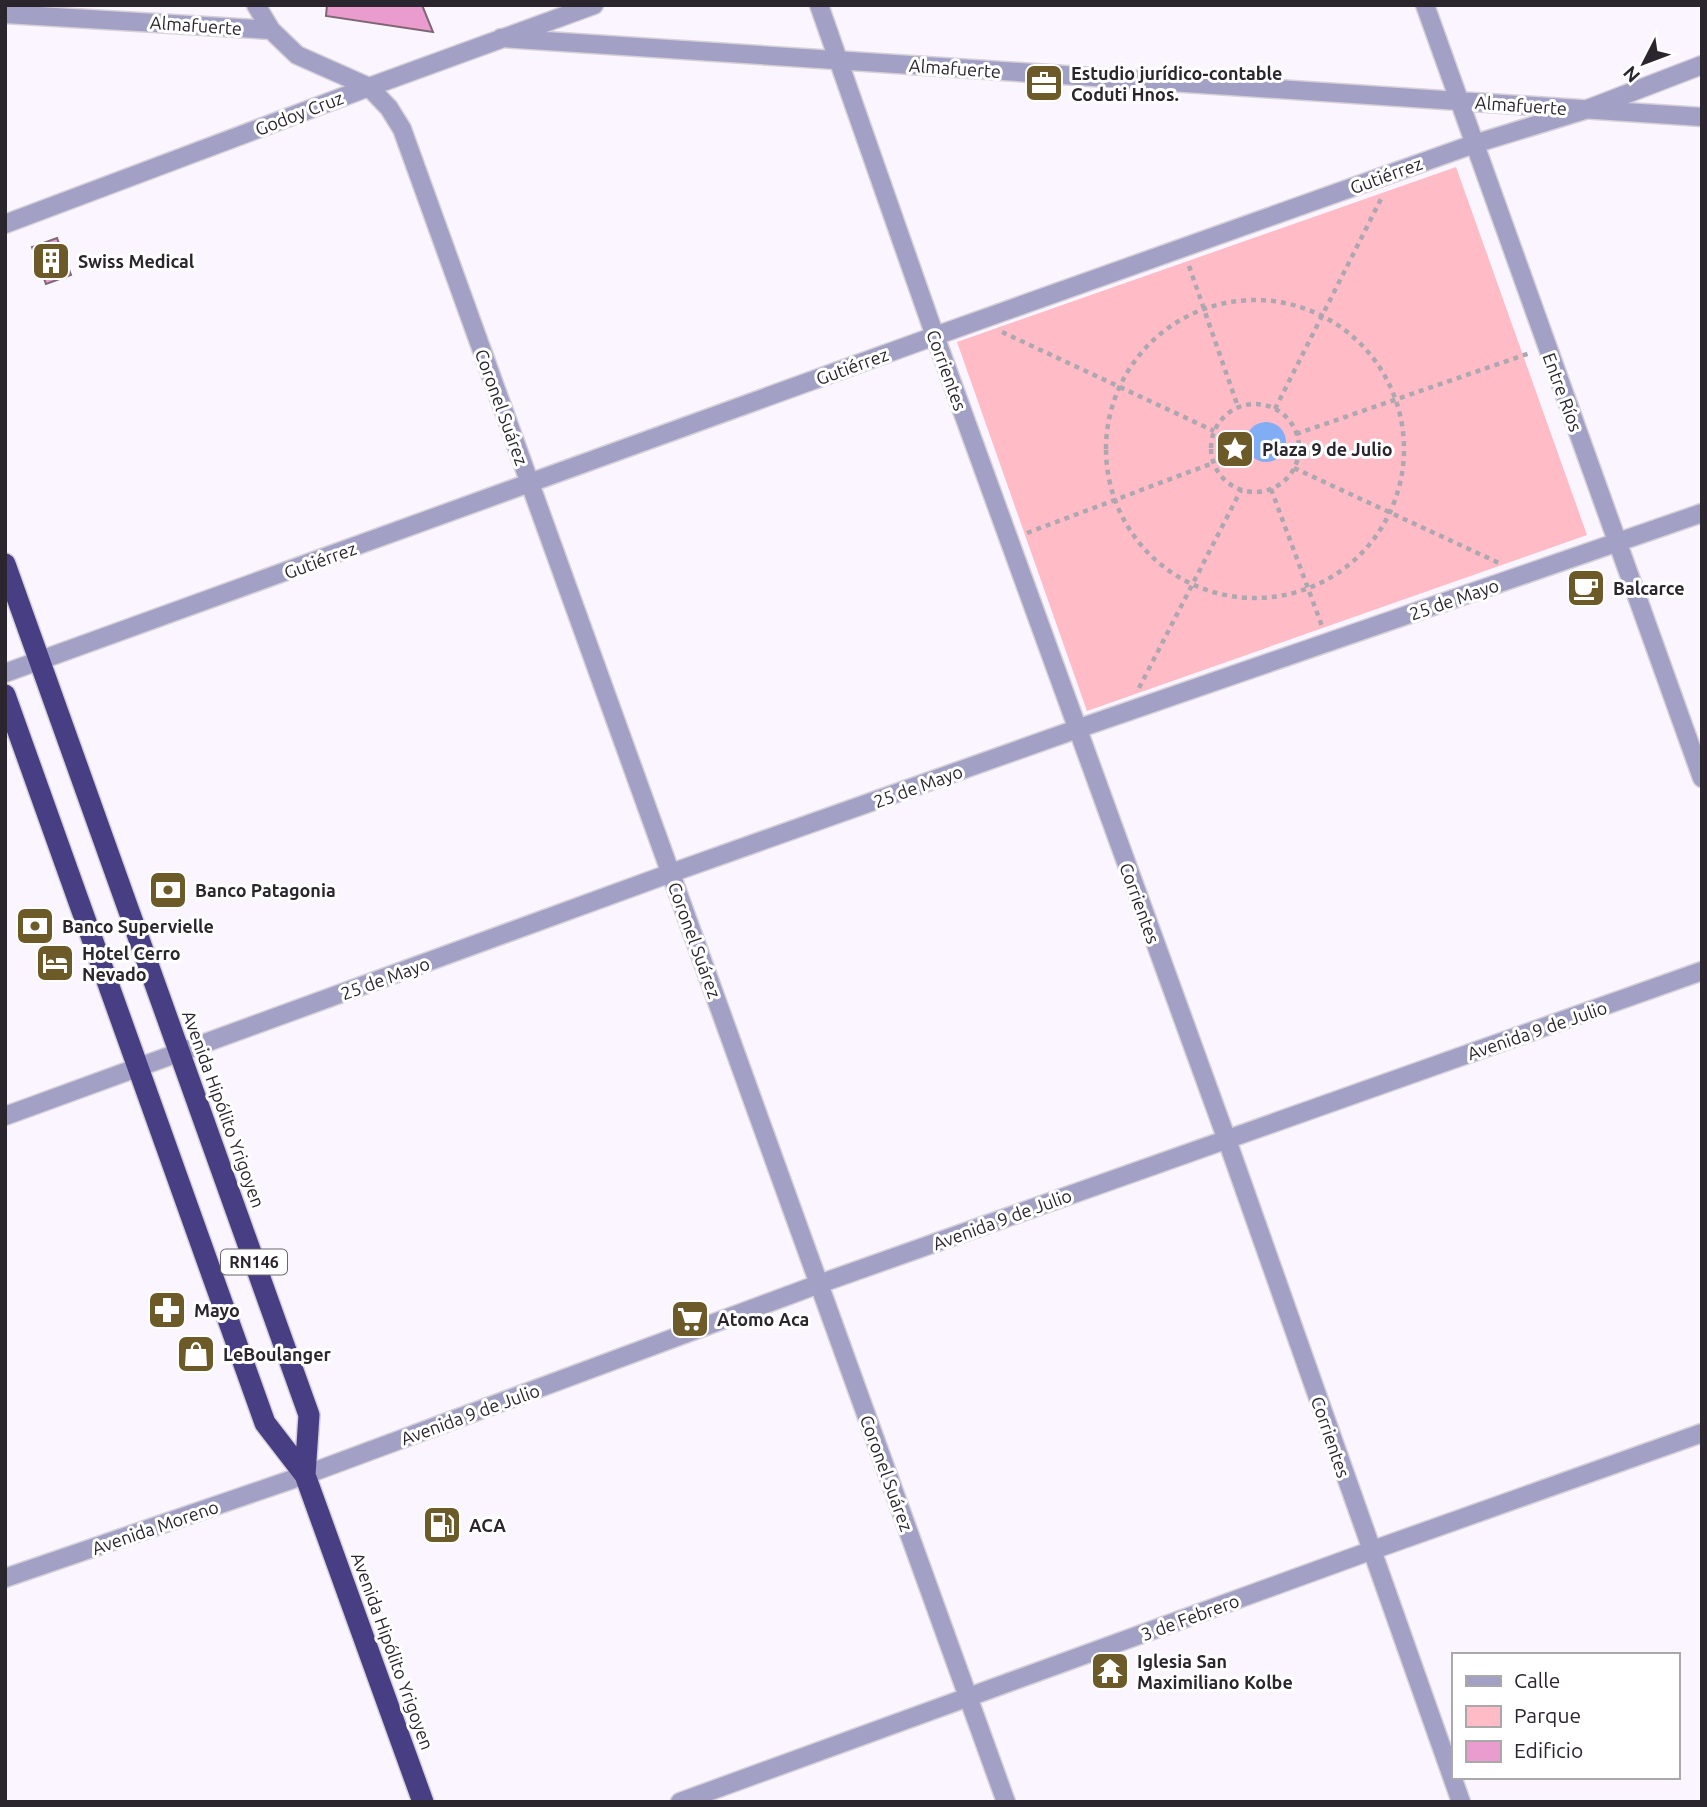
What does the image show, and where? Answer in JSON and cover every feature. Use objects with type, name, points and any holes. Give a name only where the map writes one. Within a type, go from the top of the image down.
[{"type":"highway","name":"Avenida Hipólito Yrigoyen","points":[[5,564],[309,1415],[305,1475]]},
{"type":"highway","name":"Avenida Hipólito Yrigoyen","points":[[5,695],[265,1423],[305,1475],[423,1802]]},
{"type":"street","points":[[256,5],[271,30],[297,55],[369,87]]},
{"type":"street","name":"Godoy Cruz","points":[[5,224],[594,5]]},
{"type":"street","name":"Corrientes","points":[[819,5],[935,336],[1227,1140],[1452,1777]]},
{"type":"street","name":"Entre Ríos","points":[[1424,5],[1702,778]]},
{"type":"street","name":"Almafuerte","points":[[5,14],[271,30]]},
{"type":"street","name":"Almafuerte","points":[[501,38],[1702,117]]},
{"type":"street","name":"Gutiérrez","points":[[5,674],[935,336],[1474,144],[1585,110],[1702,65]]},
{"type":"street","name":"Coronel Suárez","points":[[369,87],[389,108],[402,129],[1006,1802]]},
{"type":"street","name":"25 de Mayo","points":[[5,1116],[671,873],[1077,729],[1702,513]]},
{"type":"street","name":"Avenida 9 de Julio","points":[[305,1475],[819,1284],[1702,971]]},
{"type":"street","name":"3 de Febrero","points":[[680,1802],[1702,1433]]},
{"type":"street","name":"Avenida Moreno","points":[[5,1578],[305,1475]]},
{"type":"street","name":"Corrientes","points":[[1453,1779],[1461,1802]]},
{"type":"path","points":[[1275,409],[1385,192]]},
{"type":"path","points":[[1187,261],[1238,407]]},
{"type":"path","points":[[1243,300],[1284,302],[1322,316],[1362,346],[1378,365],[1396,399],[1404,437],[1402,476],[1390,513],[1370,545],[1342,571],[1308,589],[1269,598],[1230,596],[1192,584],[1159,563],[1133,535],[1115,500],[1106,462],[1107,423],[1119,386],[1140,353],[1169,326],[1204,308],[1243,300]]},
{"type":"path","points":[[995,329],[1214,430]]},
{"type":"path","points":[[1296,434],[1523,354],[1548,348]]},
{"type":"path","points":[[1263,404],[1275,409],[1292,424],[1296,434],[1298,445],[1294,468],[1280,484],[1270,489],[1256,492],[1229,484],[1213,463],[1211,452],[1214,430],[1228,413],[1238,407],[1263,404]]},
{"type":"path","points":[[1025,534],[1213,463]]},
{"type":"path","points":[[1294,468],[1503,565]]},
{"type":"path","points":[[1136,694],[1241,489]]},
{"type":"path","points":[[1270,489],[1322,628]]},
{"type":"green space","points":[[1456,167],[1587,535],[1087,711],[957,342]]},
{"type":"water","points":[[1266,422],[1280,428],[1286,442],[1280,456],[1266,462],[1252,456],[1246,442],[1252,428]]},
{"type":"building","points":[[327,5],[422,5],[433,32],[326,16]]},
{"type":"building","name":"Swiss Medical","points":[[57,238],[71,275],[46,284],[32,247]]},
{"type":"place","name":"Estudio jurídico-contable Coduti Hnos.","points":[[1044,83]]},
{"type":"place","name":"Swiss Medical","points":[[51,261]]},
{"type":"place","name":"Plaza 9 de Julio","points":[[1235,449]]},
{"type":"place","name":"Balcarce","points":[[1586,588]]},
{"type":"place","name":"Banco Patagonia","points":[[168,890]]},
{"type":"place","name":"Banco Supervielle","points":[[35,926]]},
{"type":"place","name":"Hotel Cerro Nevado","points":[[55,963]]},
{"type":"place","name":"Mayo","points":[[167,1310]]},
{"type":"place","name":"Atomo Aca","points":[[690,1319]]},
{"type":"place","name":"LeBoulanger","points":[[196,1354]]},
{"type":"place","name":"ACA","points":[[442,1525]]},
{"type":"place","name":"Iglesia San Maximiliano Kolbe","points":[[1110,1671]]}]
